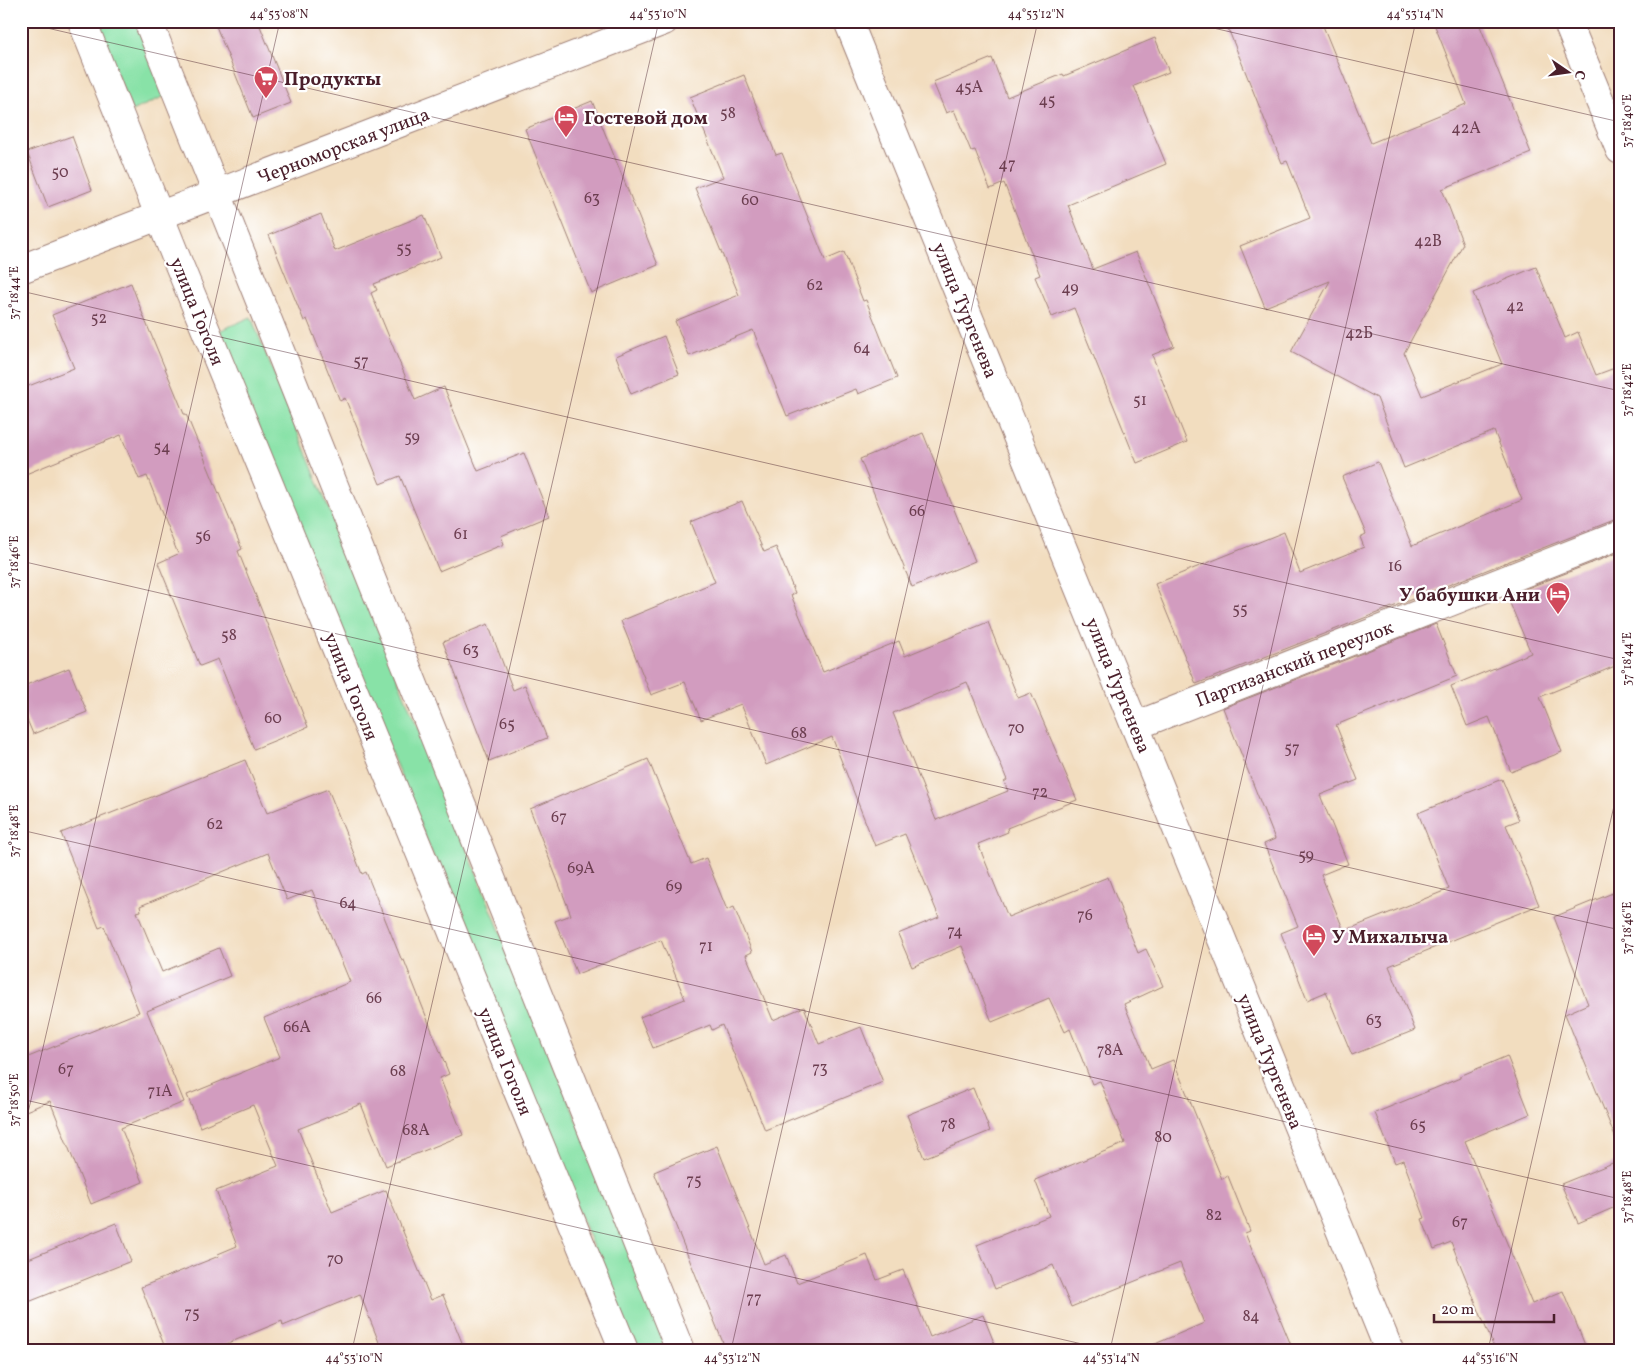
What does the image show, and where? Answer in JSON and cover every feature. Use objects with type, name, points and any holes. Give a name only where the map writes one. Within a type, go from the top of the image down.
[{"type":"street","name":"улица Гоголя","points":[[82,21],[159,216],[624,1350]]},
{"type":"street","points":[[148,21],[680,1350]]},
{"type":"street","name":"Черноморская улица","points":[[21,269],[664,21]]},
{"type":"street","name":"улица Тургенева","points":[[848,21],[1389,1350]]},
{"type":"street","points":[[1567,21],[1620,150]]},
{"type":"street","name":"Партизанский переулок","points":[[1135,726],[1620,536]]},
{"type":"green space","points":[[95,21],[135,21],[165,96],[132,111]]},
{"type":"green space","points":[[251,317],[670,1350],[635,1350],[219,331]]},
{"type":"building","points":[[214,21],[258,21],[291,103],[253,118]]},
{"type":"building","points":[[1225,21],[1321,21],[1371,143],[1466,104],[1433,21],[1478,21],[1531,153],[1442,189],[1463,244],[1404,353],[1422,396],[1502,364],[1473,293],[1536,267],[1565,338],[1578,332],[1596,375],[1620,366],[1620,520],[1614,520],[1196,684],[1155,584],[1284,532],[1300,573],[1364,547],[1360,537],[1366,534],[1342,477],[1378,462],[1412,546],[1522,500],[1494,431],[1404,468],[1377,398],[1291,352],[1330,281],[1265,307],[1240,246],[1310,218],[1287,161],[1282,163]]},
{"type":"building","points":[[1155,38],[1169,72],[1134,86],[1166,164],[1068,205],[1093,269],[1136,252],[1174,346],[1152,355],[1187,442],[1137,463],[1074,308],[1052,317],[1035,277],[1040,275],[1004,183],[990,189],[975,150],[971,151],[954,110],[946,113],[933,82],[992,58],[1007,97],[1063,74],[1064,76]]},
{"type":"building","points":[[744,75],[776,155],[782,153],[825,260],[844,252],[863,301],[866,300],[897,378],[858,394],[856,389],[787,416],[753,330],[689,356],[675,321],[739,295],[695,188],[723,177],[690,97]]},
{"type":"building","points":[[592,101],[658,265],[591,293],[525,129]]},
{"type":"building","points":[[72,136],[92,190],[48,207],[27,152]]},
{"type":"building","points":[[321,214],[335,251],[424,215],[441,257],[374,284],[377,290],[371,293],[415,400],[444,387],[478,471],[524,453],[549,516],[501,536],[504,544],[439,571],[400,476],[380,484],[345,398],[340,401],[307,319],[304,321],[269,235]]},
{"type":"building","points":[[131,283],[184,414],[186,414],[242,549],[238,551],[308,727],[254,749],[218,659],[200,666],[158,563],[178,554],[147,476],[139,479],[121,435],[21,476],[21,389],[74,368],[52,315]]},
{"type":"building","points":[[664,336],[679,374],[631,394],[616,356]]},
{"type":"building","points":[[923,433],[975,561],[912,587],[860,459]]},
{"type":"building","points":[[742,501],[764,552],[776,547],[795,593],[791,595],[823,672],[899,641],[905,656],[988,622],[1018,698],[1031,693],[1077,800],[1007,828],[1008,832],[978,844],[1008,917],[1108,877],[1138,953],[1146,949],[1163,986],[1124,1004],[1151,1069],[1173,1060],[1222,1179],[1228,1176],[1250,1231],[1245,1233],[1293,1350],[1141,1350],[1204,1323],[1180,1263],[1071,1307],[1053,1265],[995,1289],[977,1245],[1049,1216],[1035,1180],[1125,1143],[1100,1081],[1092,1084],[1070,1029],[1065,1032],[1049,998],[992,1022],[962,946],[912,967],[898,934],[939,917],[905,834],[875,846],[832,737],[766,765],[741,704],[701,720],[685,682],[651,695],[621,621],[715,582],[691,522]],"holes":[[[967,682],[1007,780],[1004,782],[1008,791],[936,820],[893,713]]]},
{"type":"building","points":[[1620,552],[1620,664],[1540,697],[1562,752],[1511,772],[1489,717],[1467,726],[1451,686],[1531,653],[1507,596]]},
{"type":"building","points":[[488,624],[513,690],[525,685],[547,738],[489,761],[443,642]]},
{"type":"building","points":[[1436,624],[1457,676],[1336,725],[1358,780],[1320,795],[1348,864],[1321,875],[1344,931],[1449,889],[1418,813],[1502,779],[1519,820],[1506,825],[1539,905],[1389,966],[1415,1030],[1352,1055],[1326,992],[1307,1000],[1281,933],[1298,926],[1264,844],[1275,839],[1223,708]]},
{"type":"building","points":[[69,668],[87,712],[33,734],[21,705],[21,687]]},
{"type":"building","points":[[648,759],[691,864],[706,858],[727,910],[734,907],[752,952],[746,955],[773,1020],[804,1007],[819,1044],[861,1027],[883,1082],[765,1130],[722,1025],[712,1030],[710,1025],[653,1048],[640,1017],[685,999],[661,940],[577,974],[555,921],[571,915],[530,809]]},
{"type":"building","points":[[245,760],[267,813],[328,789],[362,874],[366,872],[402,961],[404,960],[449,1074],[440,1078],[463,1135],[386,1166],[361,1104],[298,1129],[332,1212],[386,1190],[431,1300],[443,1295],[465,1350],[382,1350],[360,1294],[283,1326],[282,1321],[212,1350],[166,1350],[141,1287],[219,1256],[218,1254],[237,1246],[216,1191],[278,1166],[253,1105],[200,1127],[187,1095],[280,1057],[264,1018],[350,982],[312,890],[287,900],[268,853],[140,906],[141,911],[137,912],[162,972],[219,948],[230,976],[147,1011],[184,1102],[121,1128],[143,1182],[91,1204],[50,1101],[21,1113],[21,1060],[139,1012],[104,926],[99,928],[61,833]]},
{"type":"building","points":[[1620,890],[1620,1143],[1618,1144],[1565,1014],[1588,1004],[1554,917]]},
{"type":"building","points":[[1507,1056],[1530,1114],[1465,1141],[1532,1304],[1563,1291],[1587,1350],[1495,1350],[1451,1242],[1434,1249],[1422,1219],[1425,1218],[1403,1160],[1395,1163],[1375,1113],[1460,1078],[1460,1076]]},
{"type":"building","points":[[973,1088],[990,1131],[924,1158],[907,1115]]},
{"type":"building","points":[[717,1146],[764,1264],[786,1255],[797,1283],[867,1255],[877,1280],[903,1270],[930,1337],[983,1315],[997,1350],[726,1350],[654,1172]]},
{"type":"building","points":[[1620,1160],[1620,1205],[1578,1223],[1561,1184]]},
{"type":"building","points":[[116,1223],[131,1261],[21,1305],[21,1262]]},
{"type":"place","name":"Продукты","points":[[266,99]]},
{"type":"place","name":"Гостевой дом","points":[[566,138]]},
{"type":"place","name":"У бабушки Ани","points":[[1558,615]]},
{"type":"place","name":"У Михалыча","points":[[1314,957]]}]
